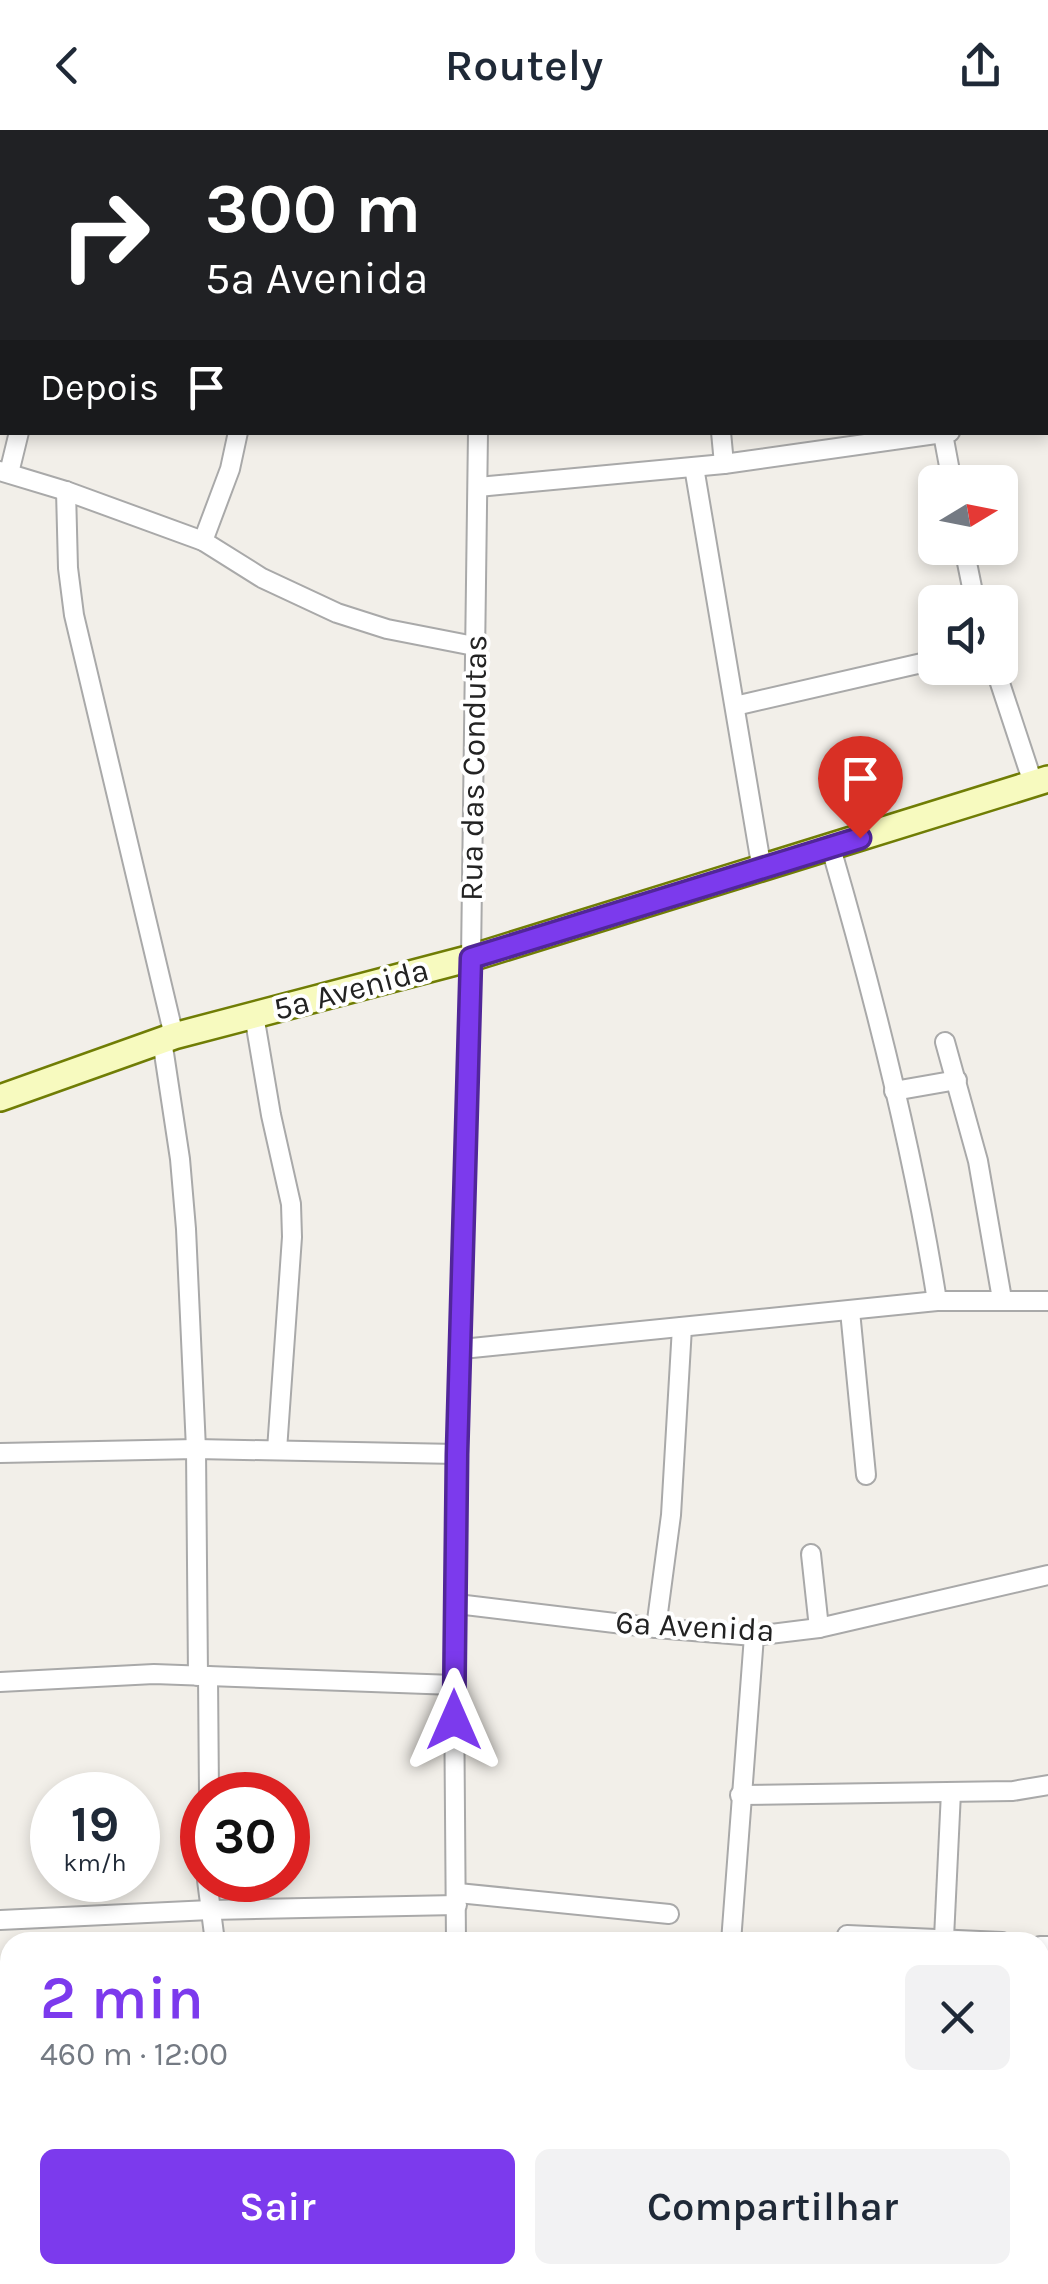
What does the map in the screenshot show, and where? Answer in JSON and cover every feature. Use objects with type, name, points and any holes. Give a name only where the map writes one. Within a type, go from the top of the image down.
[{"type":"street","points":[[18,435],[5,472],[202,542],[262,578],[336,613],[387,629],[474,646]]},
{"type":"street","points":[[202,542],[230,469],[237,435]]},
{"type":"street","name":"Rua das Condutas","points":[[456,1932],[457,1454],[471,958],[478,435]]},
{"type":"street","points":[[721,435],[724,464]]},
{"type":"street","points":[[478,487],[724,464],[935,435]]},
{"type":"street","points":[[942,435],[948,465]]},
{"type":"street","points":[[694,467],[762,870]]},
{"type":"street","points":[[66,491],[74,616],[168,1038],[180,1159],[209,1772]]},
{"type":"street","points":[[735,706],[918,664]]},
{"type":"street","points":[[1002,685],[1041,781]]},
{"type":"street","name":"5ª Avenida","points":[[0,1098],[168,1038],[471,958],[1041,781]]},
{"type":"street","points":[[830,848],[879,1023],[928,1242],[937,1301]]},
{"type":"street","points":[[254,1015],[291,1204],[277,1450]]},
{"type":"street","points":[[945,1042],[978,1161],[1002,1300]]},
{"type":"street","points":[[894,1091],[957,1080]]},
{"type":"street","points":[[462,1350],[937,1301],[1048,1301]]},
{"type":"street","points":[[850,1311],[866,1475]]},
{"type":"street","points":[[656,1628],[671,1514],[682,1327]]},
{"type":"street","points":[[0,1453],[196,1449],[457,1454]]},
{"type":"street","points":[[811,1554],[819,1628]]},
{"type":"street","name":"6ª Avenida","points":[[456,1604],[754,1636],[819,1628],[1048,1575]]},
{"type":"street","points":[[732,1932],[754,1636]]},
{"type":"street","points":[[0,1682],[42,1677],[203,1676],[454,1685]]},
{"type":"street","points":[[740,1795],[1014,1791],[1048,1784]]},
{"type":"street","points":[[944,1932],[951,1792]]},
{"type":"street","points":[[0,1920],[458,1899],[669,1914]]},
{"type":"street","points":[[209,1902],[213,1932]]},
{"type":"route","points":[[454,1720],[471,958],[860,838]]}]
